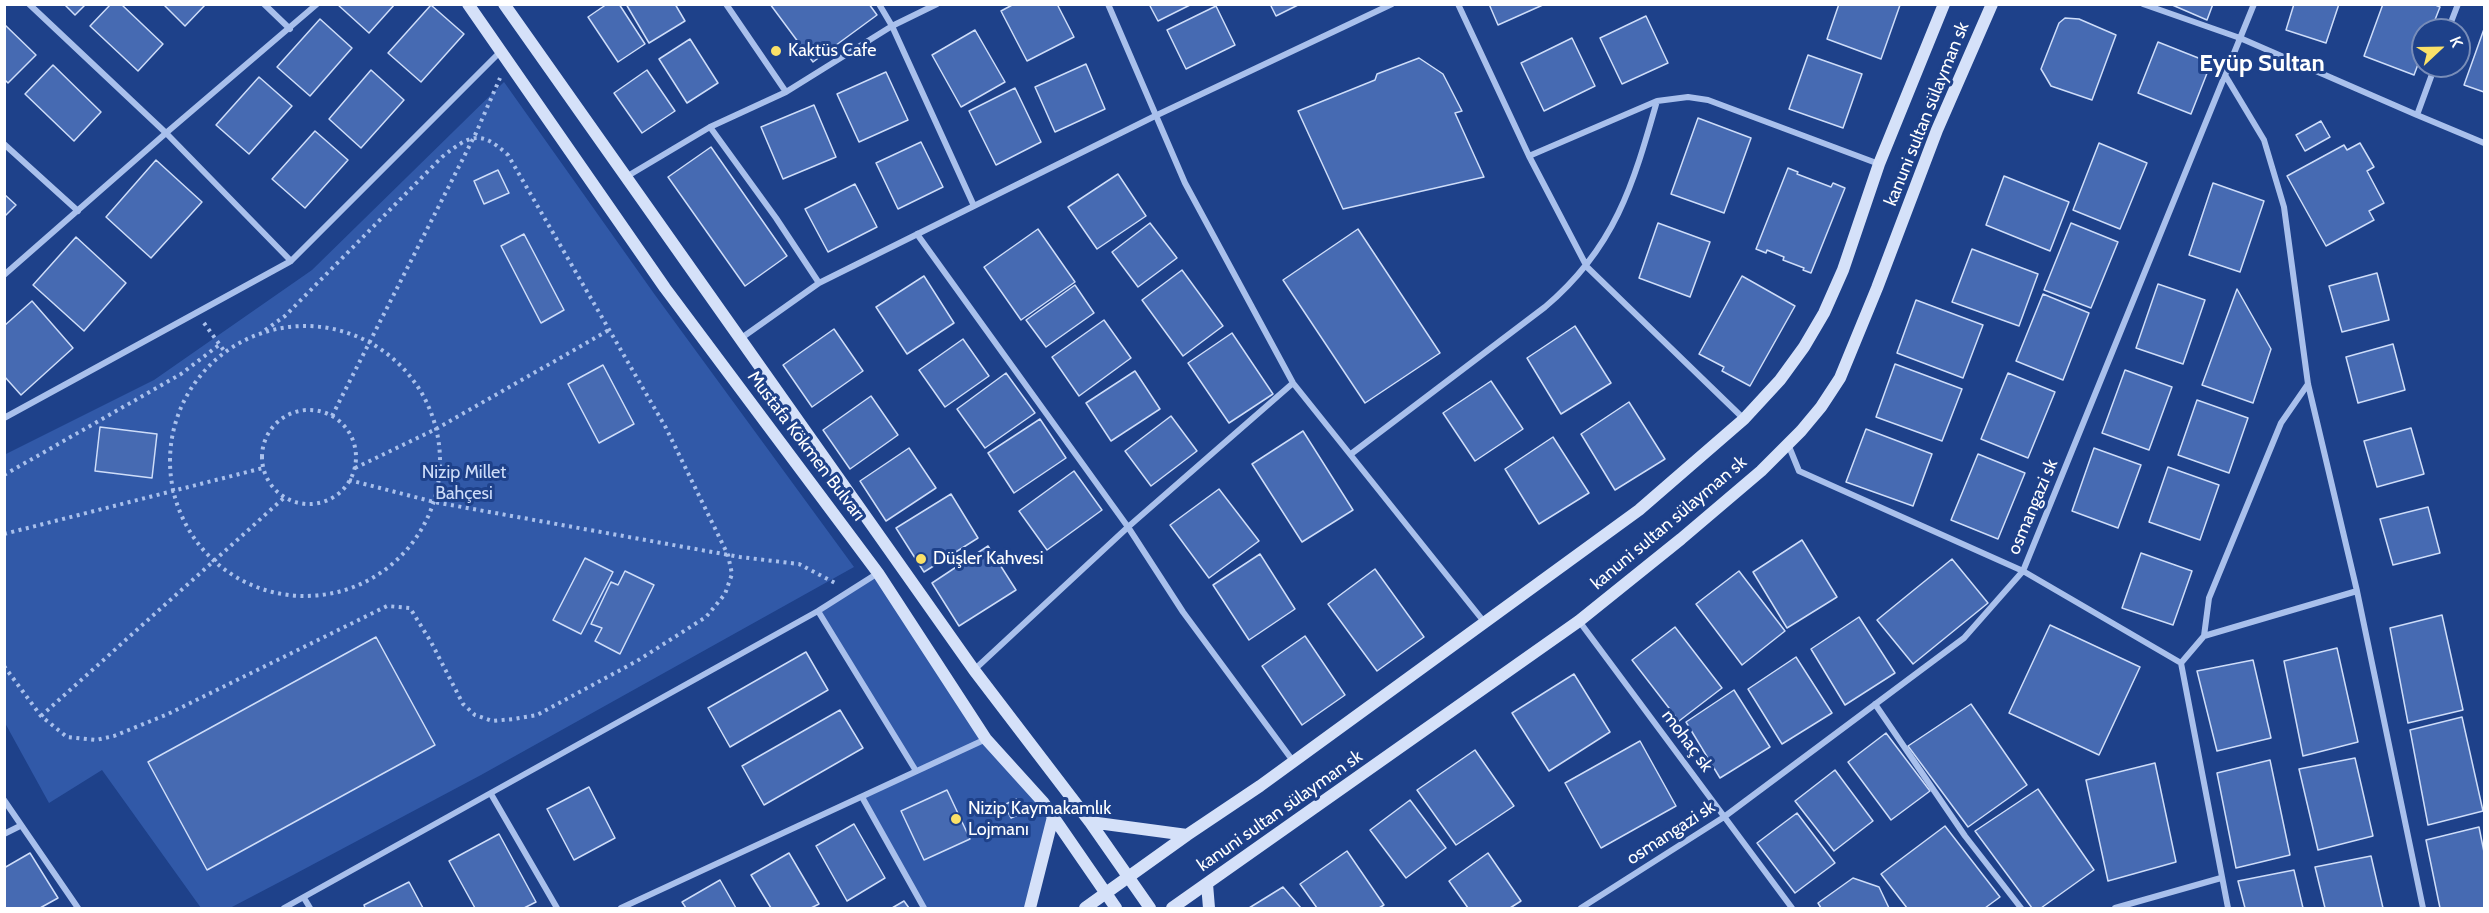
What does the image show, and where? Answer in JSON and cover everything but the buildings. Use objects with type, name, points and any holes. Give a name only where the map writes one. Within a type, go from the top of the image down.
[{"type":"main road","name":"Mustafa Kökmen Bulvarı","points":[[468,4],[665,288],[879,573],[986,739],[1043,802],[1116,909]]},
{"type":"main road","name":"Mustafa Kökmen Bulvarı","points":[[504,4],[974,670],[1090,822],[1150,909]]},
{"type":"main road","points":[[1084,909],[1106,895],[1128,876],[1260,786],[1639,510],[1744,419],[1780,380],[1804,347],[1824,313],[1843,270],[1879,164],[1944,4]]},
{"type":"main road","name":"kanuni sultan sülayman sk","points":[[1172,909],[1579,621],[1761,471],[1821,407],[1840,378],[1878,288],[1937,130],[1992,4]]},
{"type":"main road","points":[[1030,909],[1053,817]]},
{"type":"main road","points":[[1090,822],[1187,835]]},
{"type":"main road","points":[[1207,884],[1209,909]]},
{"type":"street","points":[[30,4],[166,133],[291,261]]},
{"type":"street","points":[[264,4],[290,30]]},
{"type":"street","points":[[4,275],[166,133],[290,30],[317,4]]},
{"type":"street","points":[[726,4],[786,92]]},
{"type":"street","points":[[879,4],[892,26],[974,206]]},
{"type":"street","points":[[626,177],[710,127],[786,92],[892,26],[937,4]]},
{"type":"street","points":[[1108,4],[1185,183],[1293,383],[1486,623]]},
{"type":"street","points":[[1458,4],[1529,156],[1587,267],[1744,419]]},
{"type":"street","points":[[2143,4],[2240,38],[2484,143]]},
{"type":"street","name":"osmangazi sk","points":[[1581,909],[1724,817],[1964,638],[2023,571],[2254,4]]},
{"type":"street","points":[[740,339],[819,282],[1155,116],[1390,5]]},
{"type":"street","points":[[4,418],[291,261],[505,56]]},
{"type":"street","points":[[2225,75],[2264,140],[2284,207],[2308,384],[2357,591],[2423,909]]},
{"type":"street","points":[[2417,115],[2431,78]]},
{"type":"street","points":[[1529,156],[1657,101],[1688,97],[1708,100],[1879,164]]},
{"type":"street","points":[[1351,454],[1545,307],[1567,289],[1587,267],[1606,240],[1622,208],[1636,172],[1657,101]]},
{"type":"street","points":[[710,127],[819,282]]},
{"type":"street","points":[[4,144],[78,211]]},
{"type":"street","points":[[917,234],[1128,527],[1183,612],[1293,761]]},
{"type":"street","points":[[974,670],[1128,527],[1293,383]]},
{"type":"street","points":[[2181,663],[2204,636],[2209,598],[2281,423],[2308,384]]},
{"type":"street","points":[[1788,443],[1799,471],[2023,571],[2181,663],[2228,909]]},
{"type":"street","points":[[284,909],[818,611],[879,573]]},
{"type":"street","points":[[2204,636],[2357,591]]},
{"type":"street","points":[[818,611],[916,771]]},
{"type":"street","name":"mohaç sk","points":[[1579,621],[1792,909]]},
{"type":"street","points":[[1875,704],[1965,836],[2021,909]]},
{"type":"street","points":[[621,909],[986,739]]},
{"type":"street","points":[[491,794],[557,909]]},
{"type":"street","points":[[862,796],[924,909]]},
{"type":"street","points":[[4,800],[78,909]]},
{"type":"street","points":[[4,834],[20,826]]},
{"type":"street","points":[[2115,909],[2221,878]]},
{"type":"street","points":[[304,898],[310,909]]},
{"type":"path","points":[[332,416],[371,343],[473,137],[505,56]]},
{"type":"path","points":[[4,666],[41,716],[67,737],[96,740],[114,736],[168,714],[387,606],[396,605],[410,609],[431,642],[463,704],[476,715],[492,722],[537,715],[637,661],[706,617],[725,594],[732,574],[728,555],[666,428],[508,155],[493,141],[473,137],[461,142],[442,157],[285,315],[264,332]]},
{"type":"path","points":[[196,313],[225,352]]},
{"type":"path","points":[[290,326],[316,326],[342,330],[371,343],[388,354],[407,372],[422,393],[433,417],[439,443],[440,471],[434,502],[426,522],[411,545],[393,564],[371,580],[346,590],[319,596],[292,596],[266,591],[241,580],[215,561],[200,546],[185,523],[174,492],[170,472],[171,446],[176,420],[186,396],[201,375],[225,352],[240,342],[264,332],[290,326]]},
{"type":"path","points":[[354,469],[436,429],[609,330]]},
{"type":"path","points":[[4,475],[181,374],[219,345]]},
{"type":"path","points":[[303,410],[321,411],[332,416],[342,423],[352,439],[356,457],[350,480],[332,498],[321,502],[302,503],[285,497],[271,485],[263,468],[263,444],[275,423],[285,416],[303,410]]},
{"type":"path","points":[[4,534],[263,468]]},
{"type":"path","points":[[350,480],[434,502],[728,555],[799,564],[850,591]]},
{"type":"path","points":[[41,716],[285,497]]},
{"type":"green space","name":"Nizip Millet Bahçesi","points":[[504,82],[655,295],[854,567],[481,775],[230,908],[201,908],[102,770],[49,803],[5,723],[4,455],[154,380],[312,270]]},
{"type":"green space","points":[[878,573],[986,739],[1053,817],[1030,908],[924,908],[862,797],[915,772],[818,611]]},
{"type":"place","name":"Kaktüs Cafe","points":[[776,51]]},
{"type":"place","name":"Düşler Kahvesi","points":[[921,559]]},
{"type":"place","name":"Nizip Kaymakamlık Lojmanı","points":[[956,819]]},
{"type":"district","name":"Eyüp Sultan","points":[[2262,64]]}]
